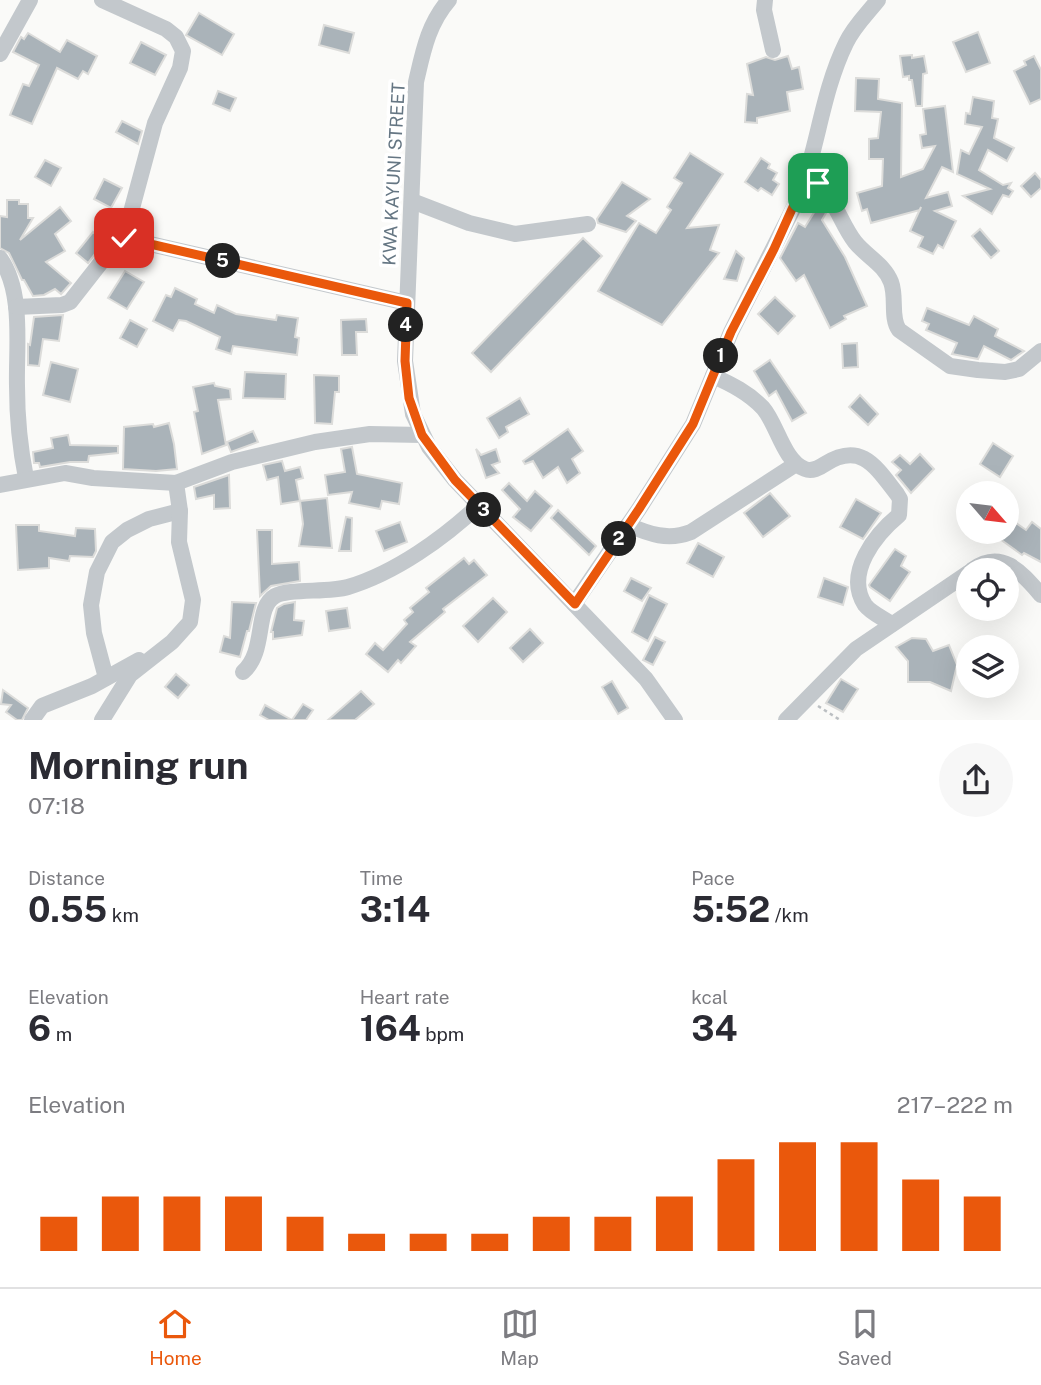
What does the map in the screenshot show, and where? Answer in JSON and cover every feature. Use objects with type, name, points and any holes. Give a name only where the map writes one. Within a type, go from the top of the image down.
[{"type":"street","points":[[0,54],[30,0]]},
{"type":"street","points":[[102,0],[166,29],[176,37],[183,51],[180,68],[155,123],[124,238]]},
{"type":"street","points":[[765,0],[764,10],[773,50]]},
{"type":"street","points":[[575,604],[693,424],[731,332],[774,249],[806,178],[825,99],[846,42],[858,22],[878,0]]},
{"type":"street","name":"KWA KAYUNI STREET","points":[[441,3],[425,39],[416,82],[405,361],[409,398],[422,435],[455,480],[646,679],[675,720]]},
{"type":"street","points":[[806,178],[818,183],[826,192],[854,241],[885,270],[895,296],[895,324],[899,330],[950,366],[970,369],[1005,372],[1019,369],[1041,351]]},
{"type":"street","points":[[412,201],[469,223],[515,234],[588,224]]},
{"type":"street","points":[[16,307],[62,305],[70,302],[117,242],[124,238],[407,303]]},
{"type":"street","points":[[0,258],[5,266],[16,307],[20,449],[26,478]]},
{"type":"street","points":[[713,376],[731,384],[763,409],[796,464],[812,470],[844,456],[863,456],[897,494],[900,499],[899,515],[869,546],[860,581],[865,604],[892,624]]},
{"type":"street","points":[[0,485],[26,478],[65,473],[93,478],[176,483],[232,462],[315,442],[370,434],[422,435]]},
{"type":"street","points":[[628,525],[656,535],[680,536],[796,464]]},
{"type":"street","points":[[102,720],[130,675],[184,631],[190,622],[193,600],[179,542],[180,511],[176,483]]},
{"type":"street","points":[[243,672],[252,664],[262,632],[262,618],[267,604],[275,596],[291,592],[324,592],[349,586],[381,573],[432,544],[479,505]]},
{"type":"street","points":[[106,678],[94,633],[91,605],[97,572],[112,542],[127,530],[149,519],[180,511]]},
{"type":"street","points":[[1019,572],[1041,595]]},
{"type":"street","points":[[786,720],[856,649],[956,582]]},
{"type":"street","points":[[32,720],[42,706],[106,678],[136,661],[151,657]]},
{"type":"path","points":[[807,698],[840,720]]},
{"type":"building","points":[[199,13],[234,34],[222,55],[186,35]]},
{"type":"building","points":[[324,25],[354,33],[349,53],[319,45]]},
{"type":"building","points":[[978,32],[990,63],[966,72],[953,42]]},
{"type":"building","points":[[28,33],[60,52],[67,40],[97,56],[88,74],[83,71],[78,79],[57,68],[32,124],[10,115],[23,84],[29,86],[39,65],[13,52],[21,37],[24,39]]},
{"type":"building","points":[[141,42],[166,55],[155,75],[130,63]]},
{"type":"building","points":[[912,55],[912,58],[924,56],[927,73],[923,74],[922,106],[916,106],[912,80],[909,80],[909,76],[903,77],[900,56]]},
{"type":"building","points":[[788,56],[792,69],[799,67],[803,89],[787,92],[790,111],[757,118],[757,123],[745,122],[747,94],[753,95],[747,64],[766,57],[775,60]]},
{"type":"building","points":[[1034,56],[1041,70],[1041,99],[1030,104],[1014,71],[1026,65],[1024,61]]},
{"type":"building","points":[[856,78],[879,79],[878,99],[902,103],[901,177],[923,169],[935,146],[922,148],[920,135],[926,134],[923,109],[945,106],[953,172],[942,167],[926,198],[948,192],[952,206],[935,211],[956,221],[943,248],[938,245],[933,254],[918,247],[923,237],[910,231],[920,210],[871,223],[867,209],[862,211],[857,193],[882,186],[883,159],[869,159],[869,139],[878,138],[881,112],[855,111]]},
{"type":"building","points":[[218,91],[236,98],[230,111],[213,104]]},
{"type":"building","points":[[973,97],[994,101],[992,118],[998,119],[994,138],[1014,148],[1007,161],[988,150],[979,170],[1003,185],[1011,183],[1008,188],[1013,191],[1009,197],[1003,195],[992,214],[963,196],[990,189],[957,174],[961,150],[969,154],[982,127],[965,124],[966,113],[970,114]]},
{"type":"building","points":[[122,121],[142,131],[138,144],[116,132]]},
{"type":"building","points":[[690,153],[723,174],[687,228],[719,225],[710,250],[719,253],[662,325],[598,291],[639,223],[656,233],[671,210],[667,207],[682,183],[674,178]]},
{"type":"building","points":[[761,158],[770,164],[768,168],[777,173],[773,180],[779,184],[772,195],[761,188],[758,191],[745,182]]},
{"type":"building","points":[[45,160],[61,168],[51,186],[35,177]]},
{"type":"building","points":[[1035,173],[1041,180],[1041,188],[1031,197],[1021,186]]},
{"type":"building","points":[[104,179],[122,188],[111,208],[94,199]]},
{"type":"building","points":[[622,182],[650,199],[627,216],[636,221],[626,232],[598,223],[597,219]]},
{"type":"building","points":[[7,200],[19,200],[19,204],[28,204],[28,218],[33,218],[20,240],[60,207],[71,221],[55,234],[65,251],[46,262],[71,283],[61,294],[55,289],[44,295],[33,296],[9,253],[0,248],[0,216],[7,217]]},
{"type":"building","points":[[820,203],[826,213],[822,220],[845,257],[867,306],[844,316],[846,319],[830,328],[804,275],[796,281],[780,258],[798,223],[805,227]]},
{"type":"building","points":[[980,229],[999,251],[991,258],[972,236]]},
{"type":"building","points":[[93,232],[104,242],[88,263],[76,253]]},
{"type":"building","points":[[583,238],[602,256],[491,372],[472,353]]},
{"type":"building","points":[[736,251],[744,258],[737,281],[724,279]]},
{"type":"building","points":[[125,271],[144,282],[127,309],[108,298]]},
{"type":"building","points":[[175,288],[197,299],[195,304],[214,313],[217,305],[236,314],[276,320],[277,315],[298,318],[295,337],[299,338],[297,355],[233,346],[231,354],[216,349],[220,337],[186,321],[179,320],[173,331],[153,321],[166,295],[171,297]]},
{"type":"building","points":[[775,297],[795,316],[778,334],[758,314]]},
{"type":"building","points":[[927,308],[969,325],[974,316],[998,329],[995,336],[1024,351],[1011,360],[984,346],[978,359],[952,354],[957,343],[926,330],[929,324],[922,321]]},
{"type":"building","points":[[63,315],[59,341],[43,339],[39,366],[28,365],[28,344],[30,345],[34,317]]},
{"type":"building","points":[[366,319],[367,332],[356,332],[357,355],[342,355],[341,320]]},
{"type":"building","points":[[130,320],[147,329],[137,347],[120,338]]},
{"type":"building","points":[[857,343],[858,367],[843,368],[842,344]]},
{"type":"building","points":[[770,360],[806,413],[792,421],[776,391],[769,396],[754,371]]},
{"type":"building","points":[[51,362],[78,369],[70,402],[43,395]]},
{"type":"building","points":[[245,372],[286,374],[285,399],[243,398]]},
{"type":"building","points":[[314,375],[339,376],[339,392],[335,392],[332,424],[315,423]]},
{"type":"building","points":[[214,383],[215,386],[230,389],[231,399],[218,400],[226,445],[202,454],[194,412],[198,411],[193,387]]},
{"type":"building","points":[[860,395],[878,414],[868,425],[849,407]]},
{"type":"building","points":[[520,398],[529,414],[506,427],[508,432],[499,438],[487,418]]},
{"type":"building","points":[[169,423],[177,469],[123,469],[124,427],[153,424],[154,427]]},
{"type":"building","points":[[568,429],[583,451],[572,459],[580,473],[567,483],[558,467],[543,478],[533,461],[525,464],[523,461]]},
{"type":"building","points":[[253,431],[258,442],[231,452],[227,442]]},
{"type":"building","points":[[68,435],[70,445],[118,446],[118,453],[89,456],[88,462],[40,467],[39,463],[34,463],[33,452],[53,448],[51,438]]},
{"type":"building","points":[[993,443],[1013,456],[1000,477],[980,464]]},
{"type":"building","points":[[352,447],[357,474],[402,483],[399,504],[382,501],[380,509],[349,503],[352,492],[328,495],[325,475],[345,472],[341,449]]},
{"type":"building","points":[[476,449],[481,455],[496,449],[500,462],[492,465],[499,473],[486,478]]},
{"type":"building","points":[[920,454],[934,469],[911,493],[896,475],[901,470],[892,462],[900,455],[910,464]]},
{"type":"building","points":[[282,461],[285,471],[300,467],[303,478],[296,480],[300,501],[281,504],[278,477],[267,480],[263,465]]},
{"type":"building","points":[[229,475],[230,508],[214,509],[214,495],[196,499],[194,487]]},
{"type":"building","points":[[509,483],[527,501],[535,491],[552,506],[531,531],[513,517],[520,509],[502,490]]},
{"type":"building","points":[[770,493],[790,516],[763,537],[744,513]]},
{"type":"building","points":[[327,498],[332,548],[299,546],[303,524],[300,501]]},
{"type":"building","points":[[856,499],[881,513],[863,539],[840,527]]},
{"type":"building","points":[[558,510],[596,546],[589,555],[551,518]]},
{"type":"building","points":[[346,517],[352,518],[351,551],[339,551]]},
{"type":"building","points":[[400,522],[407,542],[384,551],[376,531]]},
{"type":"building","points":[[1032,522],[1041,529],[1041,562],[1024,553],[1022,555],[1007,544],[1019,544],[1019,525],[1026,530]]},
{"type":"building","points":[[16,525],[39,525],[39,531],[75,536],[76,528],[95,529],[96,551],[93,557],[70,556],[69,561],[49,558],[49,568],[18,570]]},
{"type":"building","points":[[257,530],[272,530],[272,564],[299,562],[300,581],[271,586],[260,596]]},
{"type":"building","points":[[698,543],[724,557],[713,577],[687,563]]},
{"type":"building","points":[[895,549],[906,556],[901,566],[910,572],[890,601],[869,585]]},
{"type":"building","points":[[464,558],[469,564],[474,560],[487,575],[443,609],[445,612],[410,642],[416,646],[401,663],[398,660],[388,672],[366,654],[375,643],[383,650],[407,624],[404,620],[413,612],[410,608],[429,592],[426,588]]},
{"type":"building","points":[[631,578],[651,588],[642,601],[624,591]]},
{"type":"building","points":[[824,578],[848,587],[843,605],[818,597]]},
{"type":"building","points":[[649,595],[667,604],[648,641],[632,632]]},
{"type":"building","points":[[493,598],[507,612],[478,642],[463,626]]},
{"type":"building","points":[[232,602],[256,603],[240,657],[220,652],[224,636],[230,638]]},
{"type":"building","points":[[295,602],[294,620],[304,621],[302,635],[273,639],[271,632],[277,608]]},
{"type":"building","points":[[347,608],[350,628],[329,631],[326,611]]},
{"type":"building","points":[[530,629],[543,643],[523,662],[510,648]]},
{"type":"building","points":[[655,637],[665,642],[653,665],[643,660]]},
{"type":"building","points":[[912,638],[926,639],[933,651],[949,645],[956,662],[951,691],[930,682],[908,682],[908,661],[896,647]]},
{"type":"building","points":[[176,674],[189,685],[178,698],[165,687]]},
{"type":"building","points":[[841,679],[858,689],[843,712],[826,703]]},
{"type":"building","points":[[612,681],[628,708],[618,714],[602,687]]},
{"type":"building","points":[[3,690],[28,708],[22,720],[17,720],[6,712],[11,705],[1,704]]},
{"type":"building","points":[[361,691],[374,704],[355,720],[328,720]]},
{"type":"building","points":[[303,704],[313,710],[306,720],[292,720]]},
{"type":"building","points":[[265,705],[292,720],[269,720],[260,715]]},
{"type":"route","points":[[124,238],[407,303],[405,361],[409,398],[422,435],[455,480],[575,604],[693,424],[731,332],[774,249],[806,178],[818,183]]}]
